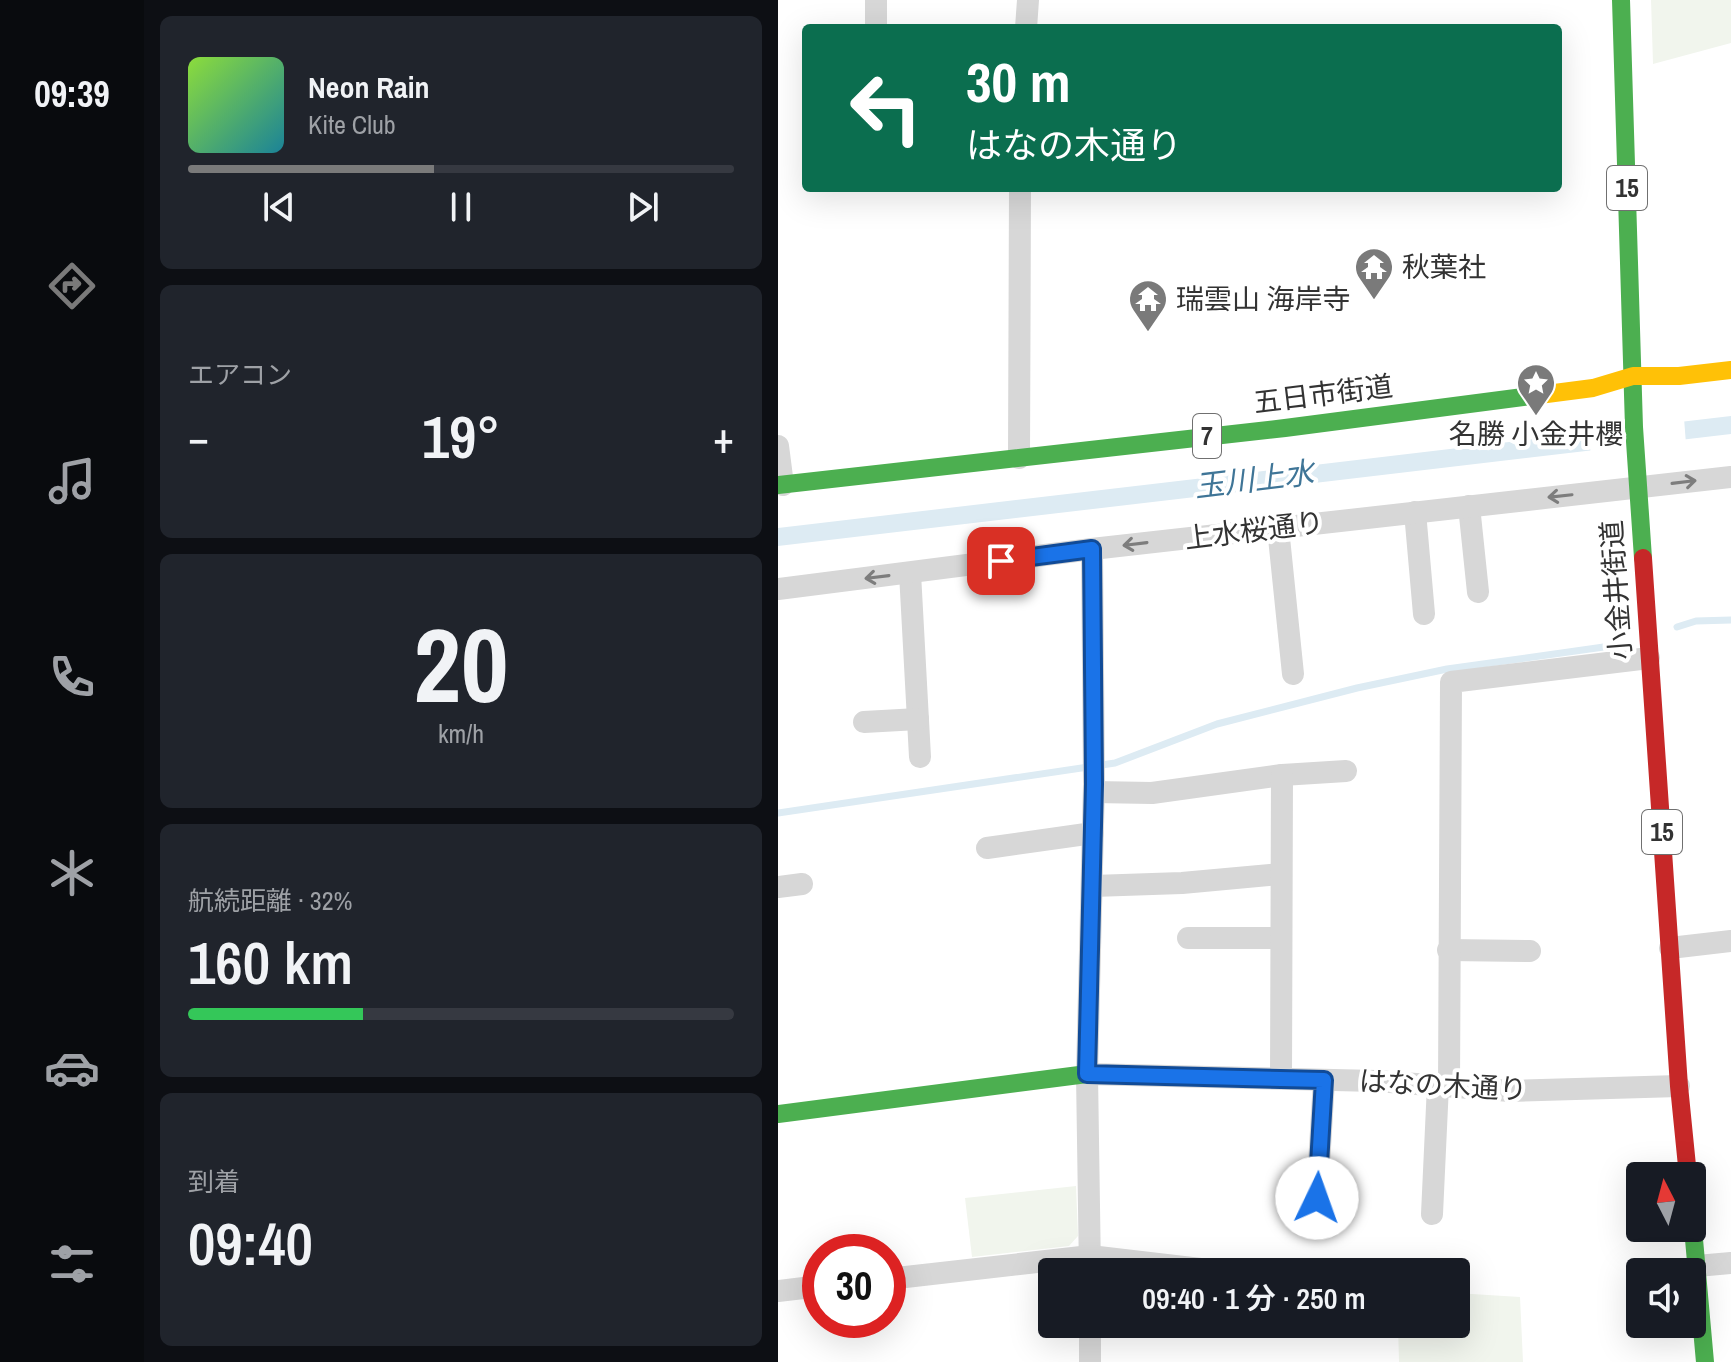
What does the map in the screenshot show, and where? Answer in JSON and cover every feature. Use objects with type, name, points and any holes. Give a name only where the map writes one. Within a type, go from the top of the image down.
[{"type":"main road","name":"小金井街道","points":[[1621,0],[1634,427],[1687,1162]]},
{"type":"main road","name":"五日市街道","points":[[780,485],[1285,428],[1593,388],[1633,376],[1679,376],[1731,370]]},
{"type":"main road","name":"はなの木通り","points":[[778,1114],[1087,1074]]},
{"type":"main road","points":[[1703,1338],[1705,1362]]},
{"type":"street","points":[[876,0],[876,24]]},
{"type":"street","points":[[1026,24],[1028,0]]},
{"type":"street","points":[[1019,458],[1020,192]]},
{"type":"street","points":[[778,446],[780,485]]},
{"type":"street","name":"上水桜通り","points":[[778,589],[1092,549],[1731,477]]},
{"type":"street","points":[[1469,506],[1478,592]]},
{"type":"street","points":[[1415,512],[1424,614]]},
{"type":"street","points":[[1278,528],[1293,674]]},
{"type":"street","points":[[1090,1258],[1087,1074],[1094,788],[1092,549]]},
{"type":"street","points":[[910,573],[920,757]]},
{"type":"street","points":[[1432,1214],[1443,1086],[1448,950],[1451,682],[1649,658]]},
{"type":"street","points":[[864,722],[918,719]]},
{"type":"street","points":[[1094,788],[1152,793],[1282,775],[1346,771]]},
{"type":"street","points":[[1281,1078],[1282,775]]},
{"type":"street","points":[[987,848],[1093,833]]},
{"type":"street","points":[[1093,886],[1182,883],[1281,874]]},
{"type":"street","points":[[778,887],[802,884]]},
{"type":"street","points":[[1188,938],[1280,938]]},
{"type":"street","points":[[1670,948],[1731,941]]},
{"type":"street","points":[[1448,950],[1530,951]]},
{"type":"street","name":"はなの木通り","points":[[1087,1074],[1281,1078],[1510,1091],[1679,1086]]},
{"type":"street","points":[[1317,1198],[1324,1080]]},
{"type":"street","points":[[1706,1265],[1731,1263]]},
{"type":"street","points":[[906,1278],[1038,1268]]},
{"type":"street","points":[[778,1291],[802,1288]]},
{"type":"street","points":[[1090,1338],[1090,1362]]},
{"type":"shaded area","points":[[1651,0],[1731,0],[1731,43],[1653,64]]},
{"type":"shaded area","points":[[1076,1186],[1078,1236],[1069,1246],[972,1257],[965,1198]]},
{"type":"shaded area","points":[[1470,1294],[1520,1297],[1523,1362],[1399,1362],[1398,1338],[1470,1338]]},
{"type":"water","name":"玉川上水","points":[[1731,416],[1731,434],[778,546],[778,528]]},
{"type":"pier","points":[[1684,418],[1686,444],[1591,456],[1588,430]]},
{"type":"waterway","points":[[1677,627],[1696,621],[1731,620]]},
{"type":"waterway","points":[[778,813],[1115,763],[1217,724],[1357,688],[1447,669],[1618,645]]},
{"type":"traffic: fast","points":[[1621,0],[1634,427],[1643,558]]},
{"type":"traffic: fast","points":[[778,485],[1285,428],[1539,395]]},
{"type":"traffic: fast","points":[[778,1114],[1087,1074]]},
{"type":"traffic: fast","points":[[1694,1242],[1705,1362]]},
{"type":"traffic: slow","points":[[1539,395],[1593,388],[1633,376],[1679,376],[1731,370]]},
{"type":"traffic: jam","points":[[1643,558],[1687,1162]]},
{"type":"place","name":"秋葉社","points":[[1374,301]]},
{"type":"place","name":"瑞雲山 海岸寺","points":[[1148,333]]},
{"type":"place","name":"名勝 小金井櫻","points":[[1536,417]]},
{"type":"route","points":[[1001,561],[1092,549],[1094,784],[1087,1074],[1324,1080],[1317,1198]]}]
